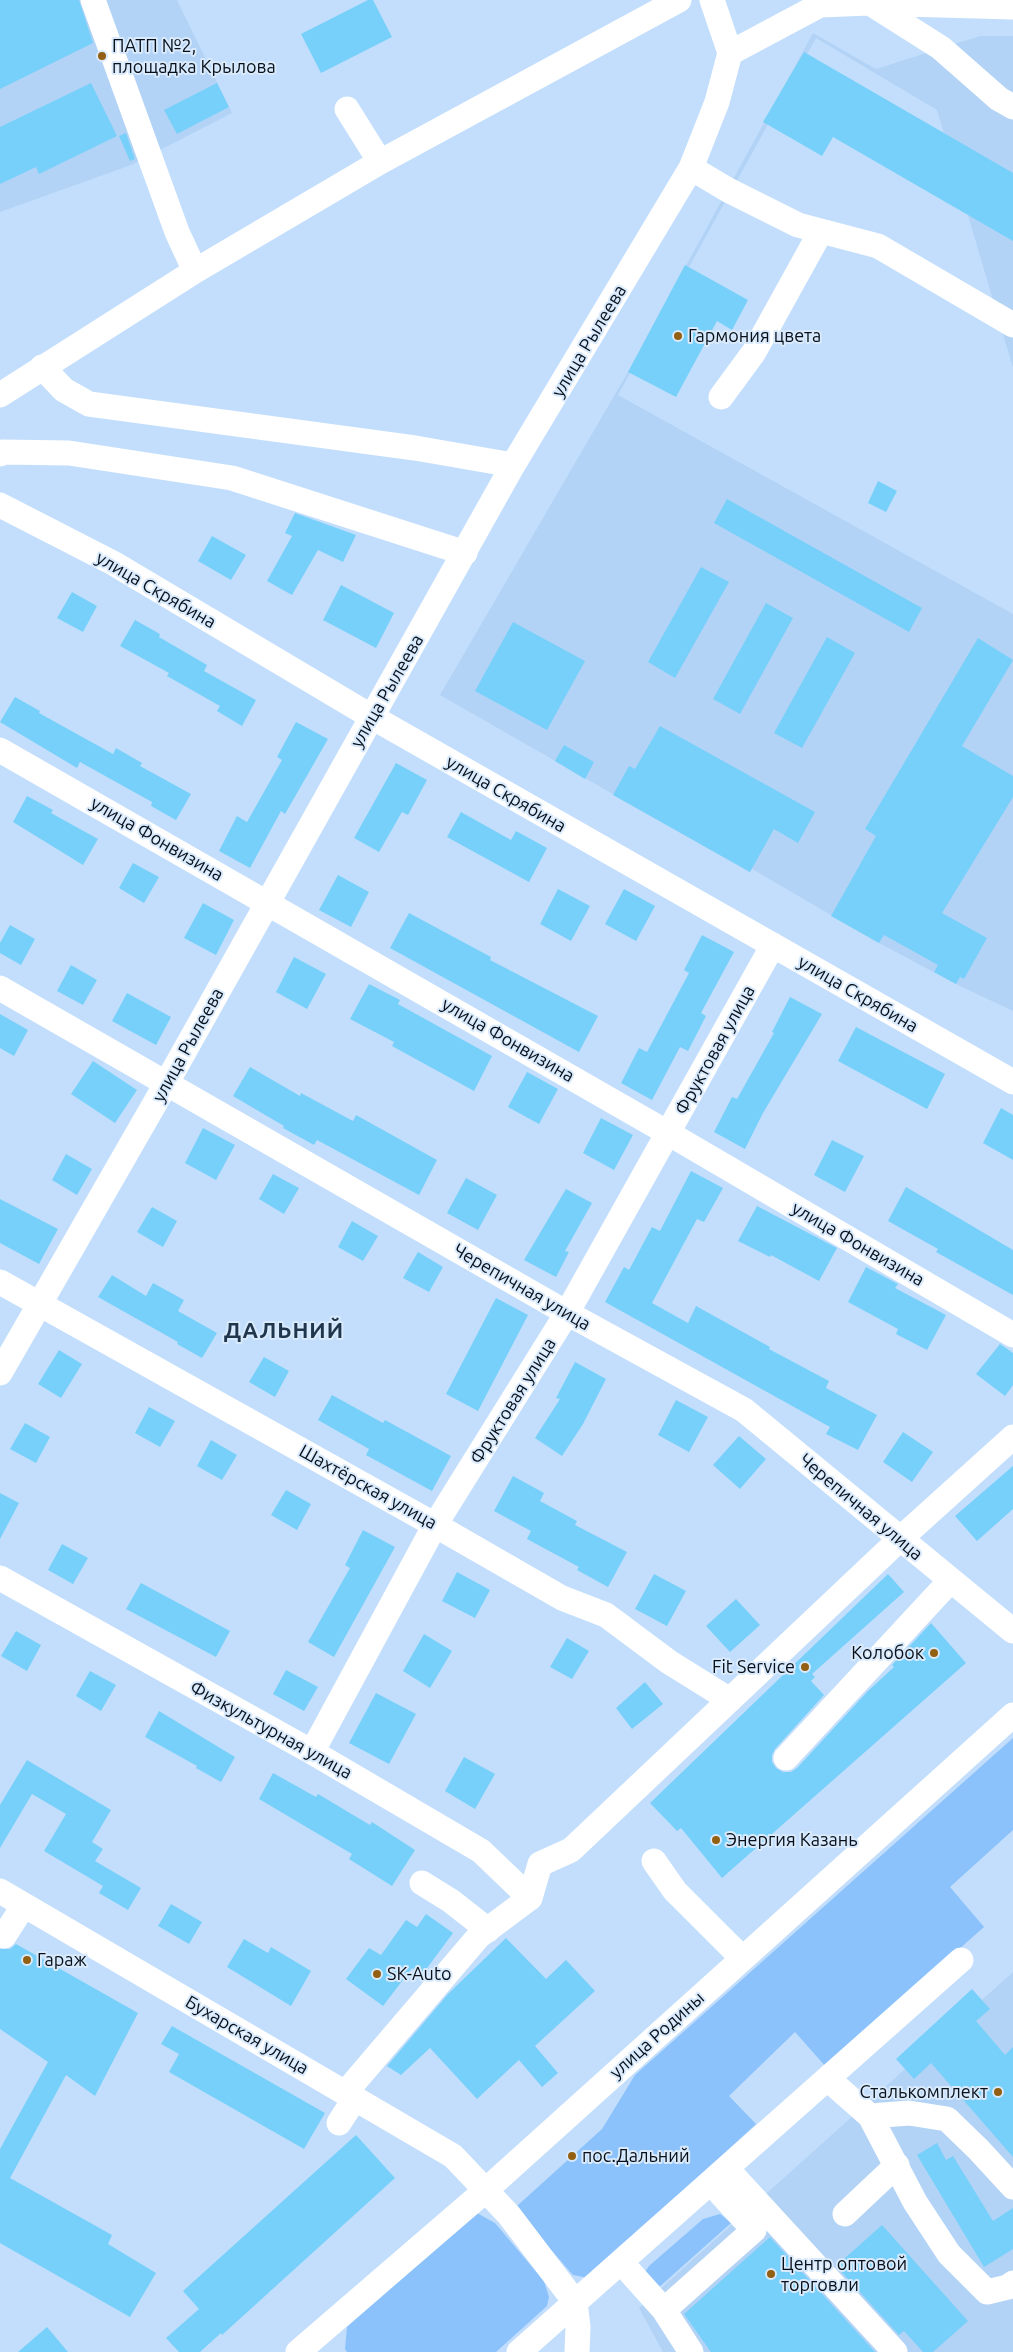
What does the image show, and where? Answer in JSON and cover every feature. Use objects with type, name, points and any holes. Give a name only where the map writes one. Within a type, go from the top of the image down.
[{"type":"street","points":[[93,0],[177,232],[195,271]]},
{"type":"street","points":[[0,395],[195,271],[380,162],[679,0]]},
{"type":"street","points":[[712,0],[730,54],[820,5],[869,3],[1013,7]]},
{"type":"street","points":[[869,3],[941,48],[999,99],[1013,107]]},
{"type":"street","name":"улица Рылеева","points":[[0,1373],[166,1084],[513,466],[691,168],[717,102],[730,54]]},
{"type":"street","points":[[347,109],[380,162]]},
{"type":"street","points":[[691,168],[728,190],[798,225],[878,246],[1013,325]]},
{"type":"street","points":[[721,397],[754,352],[821,231]]},
{"type":"street","points":[[42,367],[64,390],[89,404],[415,448],[513,466]]},
{"type":"street","points":[[0,454],[3,452],[69,453],[232,478],[465,553]]},
{"type":"street","name":"улица Скрябина","points":[[0,505],[113,563],[372,717],[1013,1082]]},
{"type":"street","name":"улица Фонвизина","points":[[0,750],[268,902],[1013,1335]]},
{"type":"street","name":"Фруктовая улица","points":[[312,1752],[435,1525],[567,1313],[773,945]]},
{"type":"street","name":"Черепичная улица","points":[[0,988],[567,1313],[744,1410],[1013,1631]]},
{"type":"street","name":"Шахтёрская улица","points":[[0,1282],[562,1598],[606,1616],[669,1662],[730,1700]]},
{"type":"street","points":[[338,2123],[351,2095],[479,1936],[530,1898],[540,1864],[571,1850],[900,1540],[1013,1437]]},
{"type":"street","name":"Физкультурная улица","points":[[0,1578],[312,1752],[480,1851],[530,1898]]},
{"type":"street","points":[[786,1758],[950,1581]]},
{"type":"street","name":"улица Родины","points":[[315,2347],[742,1958],[1013,1715]]},
{"type":"street","points":[[654,1861],[675,1891],[742,1958]]},
{"type":"street","points":[[422,1883],[451,1901],[488,1930]]},
{"type":"street","name":"Бухарская улица","points":[[0,1892],[453,2156],[509,2215],[575,2302]]},
{"type":"street","points":[[4,1936],[24,1905]]},
{"type":"street","points":[[519,2352],[961,1960]]},
{"type":"street","points":[[828,2079],[870,2116],[916,2202],[949,2254],[987,2292],[1013,2283]]},
{"type":"street","points":[[870,2116],[909,2113],[947,2119],[978,2149],[1013,2188]]},
{"type":"street","points":[[845,2214],[897,2165]]},
{"type":"street","points":[[664,2310],[754,2230],[719,2176]]},
{"type":"street","points":[[719,2176],[895,2352]]},
{"type":"street","points":[[621,2262],[664,2310],[691,2352]]},
{"type":"street","points":[[575,2302],[578,2327],[577,2352]]},
{"type":"shaded area","name":"ПАТП №2, площадка Крылова","points":[[0,0],[177,0],[232,113],[131,165],[0,212]]},
{"type":"shaded area","points":[[813,33],[876,69],[980,36],[1013,36],[1013,368],[937,110],[816,38],[618,395],[1013,614],[1013,1011],[956,984],[879,943],[752,869],[749,872],[440,695],[628,372]]},
{"type":"shaded area","points":[[1013,1738],[1013,1830],[950,1887],[984,1927],[826,2067],[795,2032],[729,2096],[756,2124],[588,2278],[573,2275],[531,2227],[517,2206],[602,2129],[635,2075]]},
{"type":"shaded area","points":[[1013,1972],[1013,2352],[663,2352],[639,2308]]},
{"type":"shaded area","points":[[477,2213],[495,2223],[544,2281],[549,2297],[547,2306],[496,2352],[347,2352],[345,2349],[347,2327]]},
{"type":"shaded area","points":[[720,2214],[731,2223],[657,2289],[645,2272],[649,2266],[703,2219]]},
{"type":"building","points":[[0,0],[79,0],[93,43],[0,89]]},
{"type":"building","points":[[368,0],[373,0],[392,37],[321,73],[301,34]]},
{"type":"building","points":[[804,52],[1013,173],[1013,241],[833,137],[822,156],[763,122]]},
{"type":"building","points":[[91,83],[117,136],[39,174],[36,167],[0,184],[0,127]]},
{"type":"building","points":[[217,83],[229,107],[177,134],[164,110]]},
{"type":"building","points":[[126,133],[135,159],[130,161],[119,136]]},
{"type":"building","points":[[685,265],[748,300],[732,330],[717,321],[676,397],[628,372]]},
{"type":"building","points":[[878,481],[897,491],[886,512],[868,503]]},
{"type":"building","points":[[727,499],[922,608],[909,632],[714,523]]},
{"type":"building","points":[[295,513],[356,535],[343,562],[318,550],[292,595],[267,581],[292,536],[285,533]]},
{"type":"building","points":[[212,536],[246,555],[231,580],[198,561]]},
{"type":"building","points":[[701,567],[729,582],[675,678],[648,662]]},
{"type":"building","points":[[341,585],[394,613],[376,648],[323,620]]},
{"type":"building","points":[[72,592],[97,606],[83,632],[57,618]]},
{"type":"building","points":[[766,603],[793,618],[740,714],[713,699]]},
{"type":"building","points":[[135,620],[160,634],[159,637],[207,665],[204,671],[256,700],[242,726],[217,711],[220,706],[167,676],[169,673],[120,646]]},
{"type":"building","points":[[513,622],[585,661],[547,730],[475,691]]},
{"type":"building","points":[[827,637],[855,653],[802,748],[774,733]]},
{"type":"building","points":[[978,638],[1013,660],[962,746],[1013,776],[1013,797],[942,913],[987,938],[964,979],[960,977],[956,984],[934,972],[938,965],[884,935],[879,943],[831,916],[876,836],[865,829]]},
{"type":"building","points":[[15,697],[40,711],[39,713],[113,754],[116,748],[142,763],[140,766],[191,794],[176,820],[151,806],[152,802],[80,762],[77,768],[0,722]]},
{"type":"building","points":[[296,722],[328,739],[285,814],[281,811],[250,868],[219,851],[237,816],[247,822],[282,760],[277,757]]},
{"type":"building","points":[[660,726],[815,812],[798,843],[774,829],[750,872],[613,795],[629,766],[635,769]]},
{"type":"building","points":[[564,745],[594,762],[585,779],[555,761]]},
{"type":"building","points":[[396,763],[427,780],[408,815],[402,812],[379,852],[354,838]]},
{"type":"building","points":[[27,796],[53,810],[51,813],[98,839],[83,865],[13,822]]},
{"type":"building","points":[[461,812],[511,840],[516,831],[547,848],[529,882],[447,837]]},
{"type":"building","points":[[133,863],[159,877],[144,903],[119,888]]},
{"type":"building","points":[[338,875],[369,892],[351,927],[319,910]]},
{"type":"building","points":[[558,889],[590,906],[571,941],[540,924]]},
{"type":"building","points":[[624,889],[655,906],[636,941],[605,924]]},
{"type":"building","points":[[203,903],[234,920],[216,955],[184,938]]},
{"type":"building","points":[[409,913],[491,957],[490,960],[598,1016],[579,1052],[390,948]]},
{"type":"building","points":[[10,925],[35,939],[21,965],[0,953],[0,943]]},
{"type":"building","points":[[702,935],[734,952],[701,1013],[706,1016],[688,1051],[680,1047],[652,1100],[621,1083],[639,1048],[647,1052],[689,973],[684,970]]},
{"type":"building","points":[[294,957],[326,974],[307,1009],[276,992]]},
{"type":"building","points":[[71,965],[97,980],[83,1005],[57,991]]},
{"type":"building","points":[[369,984],[400,1000],[398,1004],[492,1056],[474,1091],[392,1046],[394,1042],[350,1019]]},
{"type":"building","points":[[127,993],[171,1017],[156,1045],[112,1021]]},
{"type":"building","points":[[790,997],[822,1014],[763,1113],[745,1149],[714,1132],[732,1097],[737,1099],[774,1033],[772,1032]]},
{"type":"building","points":[[0,1014],[28,1030],[14,1056],[0,1048]]},
{"type":"building","points":[[856,1027],[945,1074],[927,1109],[838,1061]]},
{"type":"building","points":[[93,1061],[137,1090],[115,1123],[71,1094]]},
{"type":"building","points":[[250,1067],[300,1096],[301,1093],[353,1121],[356,1115],[437,1160],[419,1195],[317,1140],[314,1145],[233,1096]]},
{"type":"building","points":[[527,1072],[558,1089],[539,1124],[508,1107]]},
{"type":"building","points":[[1001,1108],[1013,1115],[1013,1160],[983,1143]]},
{"type":"building","points":[[601,1118],[633,1135],[614,1170],[583,1153]]},
{"type":"building","points":[[203,1128],[235,1145],[216,1180],[185,1163]]},
{"type":"building","points":[[832,1140],[864,1156],[845,1192],[814,1175]]},
{"type":"building","points":[[66,1154],[92,1169],[77,1195],[52,1180]]},
{"type":"building","points":[[691,1171],[723,1188],[704,1222],[697,1219],[652,1303],[688,1323],[696,1306],[770,1347],[769,1349],[829,1381],[826,1388],[877,1415],[858,1450],[826,1434],[830,1427],[605,1302],[624,1267],[629,1270],[652,1227],[660,1231]]},
{"type":"building","points":[[273,1174],[299,1188],[284,1214],[259,1199]]},
{"type":"building","points":[[466,1178],[497,1195],[478,1230],[447,1213]]},
{"type":"building","points":[[906,1187],[1013,1250],[1013,1295],[936,1252],[938,1249],[888,1221]]},
{"type":"building","points":[[566,1189],[592,1203],[565,1251],[569,1252],[556,1277],[524,1260]]},
{"type":"building","points":[[0,1199],[58,1229],[39,1264],[0,1243]]},
{"type":"building","points":[[757,1206],[837,1248],[819,1281],[771,1255],[770,1257],[738,1241]]},
{"type":"building","points":[[152,1207],[177,1221],[163,1247],[137,1232]]},
{"type":"building","points":[[352,1221],[378,1236],[363,1261],[338,1247]]},
{"type":"building","points":[[418,1252],[443,1267],[429,1292],[403,1278]]},
{"type":"building","points":[[866,1267],[898,1284],[895,1288],[946,1315],[927,1350],[896,1334],[898,1329],[848,1302]]},
{"type":"building","points":[[112,1275],[146,1296],[153,1283],[184,1300],[178,1311],[217,1333],[202,1358],[177,1344],[178,1342],[98,1297]]},
{"type":"building","points":[[496,1298],[528,1315],[478,1411],[446,1394]]},
{"type":"building","points":[[1000,1344],[1013,1353],[1013,1385],[1005,1396],[976,1374]]},
{"type":"building","points":[[59,1350],[82,1364],[61,1398],[38,1384]]},
{"type":"building","points":[[264,1357],[289,1371],[275,1397],[249,1382]]},
{"type":"building","points":[[575,1362],[606,1379],[583,1424],[562,1456],[535,1438],[560,1399],[556,1398]]},
{"type":"building","points":[[332,1395],[383,1423],[385,1420],[451,1456],[432,1491],[366,1455],[369,1449],[318,1420]]},
{"type":"building","points":[[676,1400],[708,1417],[689,1452],[658,1435]]},
{"type":"building","points":[[149,1407],[175,1421],[160,1447],[135,1433]]},
{"type":"building","points":[[25,1423],[50,1437],[36,1463],[10,1449]]},
{"type":"building","points":[[903,1432],[933,1452],[912,1482],[883,1462]]},
{"type":"building","points":[[739,1436],[766,1459],[740,1489],[713,1465]]},
{"type":"building","points":[[211,1440],[237,1455],[222,1480],[197,1466]]},
{"type":"building","points":[[1013,1466],[1013,1509],[977,1541],[955,1516]]},
{"type":"building","points":[[513,1476],[544,1493],[540,1501],[577,1521],[575,1525],[627,1552],[608,1587],[577,1570],[579,1567],[527,1539],[531,1531],[494,1511]]},
{"type":"building","points":[[286,1490],[311,1504],[297,1530],[271,1515]]},
{"type":"building","points":[[0,1493],[19,1503],[0,1539]]},
{"type":"building","points":[[363,1530],[395,1547],[334,1657],[308,1642],[350,1568],[345,1565]]},
{"type":"building","points":[[62,1544],[88,1558],[73,1584],[48,1570]]},
{"type":"building","points":[[457,1572],[490,1590],[475,1618],[442,1601]]},
{"type":"building","points":[[654,1574],[686,1591],[667,1626],[635,1609]]},
{"type":"building","points":[[888,1574],[904,1592],[812,1674],[815,1677],[811,1681],[824,1695],[775,1749],[772,1755],[772,1762],[776,1768],[783,1772],[791,1772],[797,1768],[868,1691],[894,1667],[892,1665],[931,1623],[966,1663],[722,1878],[681,1828],[677,1831],[650,1803]]},
{"type":"building","points":[[141,1583],[230,1631],[216,1657],[126,1609]]},
{"type":"building","points":[[736,1599],[760,1625],[730,1652],[706,1626]]},
{"type":"building","points":[[16,1631],[41,1645],[27,1671],[1,1656]]},
{"type":"building","points":[[424,1634],[452,1651],[430,1688],[403,1671]]},
{"type":"building","points":[[567,1638],[589,1651],[572,1679],[550,1667]]},
{"type":"building","points":[[286,1670],[318,1687],[304,1711],[273,1694]]},
{"type":"building","points":[[90,1671],[116,1685],[101,1711],[76,1696]]},
{"type":"building","points":[[645,1682],[663,1704],[632,1729],[616,1708]]},
{"type":"building","points":[[376,1693],[416,1714],[389,1764],[349,1743]]},
{"type":"building","points":[[159,1711],[235,1757],[221,1782],[196,1768],[197,1766],[145,1737]]},
{"type":"building","points":[[464,1757],[495,1774],[475,1809],[445,1791]]},
{"type":"building","points":[[27,1760],[111,1810],[92,1842],[103,1849],[95,1861],[141,1888],[128,1910],[99,1893],[103,1886],[44,1851],[66,1814],[32,1794],[0,1848],[0,1805]]},
{"type":"building","points":[[273,1773],[316,1797],[318,1794],[370,1825],[372,1822],[415,1850],[392,1886],[349,1859],[352,1854],[259,1799]]},
{"type":"building","points":[[171,1904],[202,1922],[189,1944],[158,1926]]},
{"type":"building","points":[[426,1914],[453,1933],[422,1975],[412,1968],[383,2006],[346,1979],[369,1948],[381,1955],[406,1920],[417,1927]]},
{"type":"building","points":[[506,1938],[546,1979],[566,1960],[595,1991],[535,2046],[558,2073],[542,2087],[519,2060],[477,2099],[430,2048],[401,2075],[387,2066],[448,1994]]},
{"type":"building","points":[[244,1939],[268,1953],[271,1947],[311,1971],[291,2006],[227,1967]]},
{"type":"building","points":[[16,1944],[138,2013],[95,2096],[66,2075],[10,2178],[112,2235],[108,2244],[156,2273],[130,2317],[0,2243],[0,2149],[48,2062],[0,2029],[0,1949],[10,1949]]},
{"type":"building","points":[[972,1989],[990,2009],[976,2021],[1005,2055],[1013,2047],[1013,2157],[931,2063],[914,2079],[896,2059]]},
{"type":"building","points":[[172,2026],[325,2113],[304,2149],[169,2072],[179,2054],[161,2044]]},
{"type":"building","points":[[356,2135],[395,2178],[222,2335],[221,2333],[200,2352],[179,2352],[166,2338],[199,2309],[183,2291]]},
{"type":"building","points":[[937,2143],[946,2160],[953,2156],[993,2221],[1013,2208],[1013,2249],[984,2267],[917,2155]]},
{"type":"building","points":[[882,2225],[968,2321],[933,2352],[923,2352],[904,2331],[899,2335],[836,2266]]},
{"type":"building","name":"Центр оптовой торговли","points":[[770,2237],[875,2352],[711,2352],[684,2314]]},
{"type":"building","points":[[47,2327],[68,2352],[18,2352]]},
{"type":"place","name":"ПАТП №2, площадка Крылова","points":[[102,56]]},
{"type":"place","name":"Гармония цвета","points":[[678,336]]},
{"type":"place","name":"Колобок","points":[[934,1653]]},
{"type":"place","name":"Fit Service","points":[[805,1667]]},
{"type":"place","name":"Энергия Казань","points":[[716,1840]]},
{"type":"place","name":"Гараж","points":[[27,1960]]},
{"type":"place","name":"SK-Auto","points":[[377,1974]]},
{"type":"place","name":"Сталькомплект","points":[[998,2092]]},
{"type":"place","name":"пос.Дальний","points":[[572,2156]]},
{"type":"place","name":"Центр оптовой торговли","points":[[771,2274]]},
{"type":"district","name":"ДАЛЬНИЙ","points":[[284,1331]]}]
